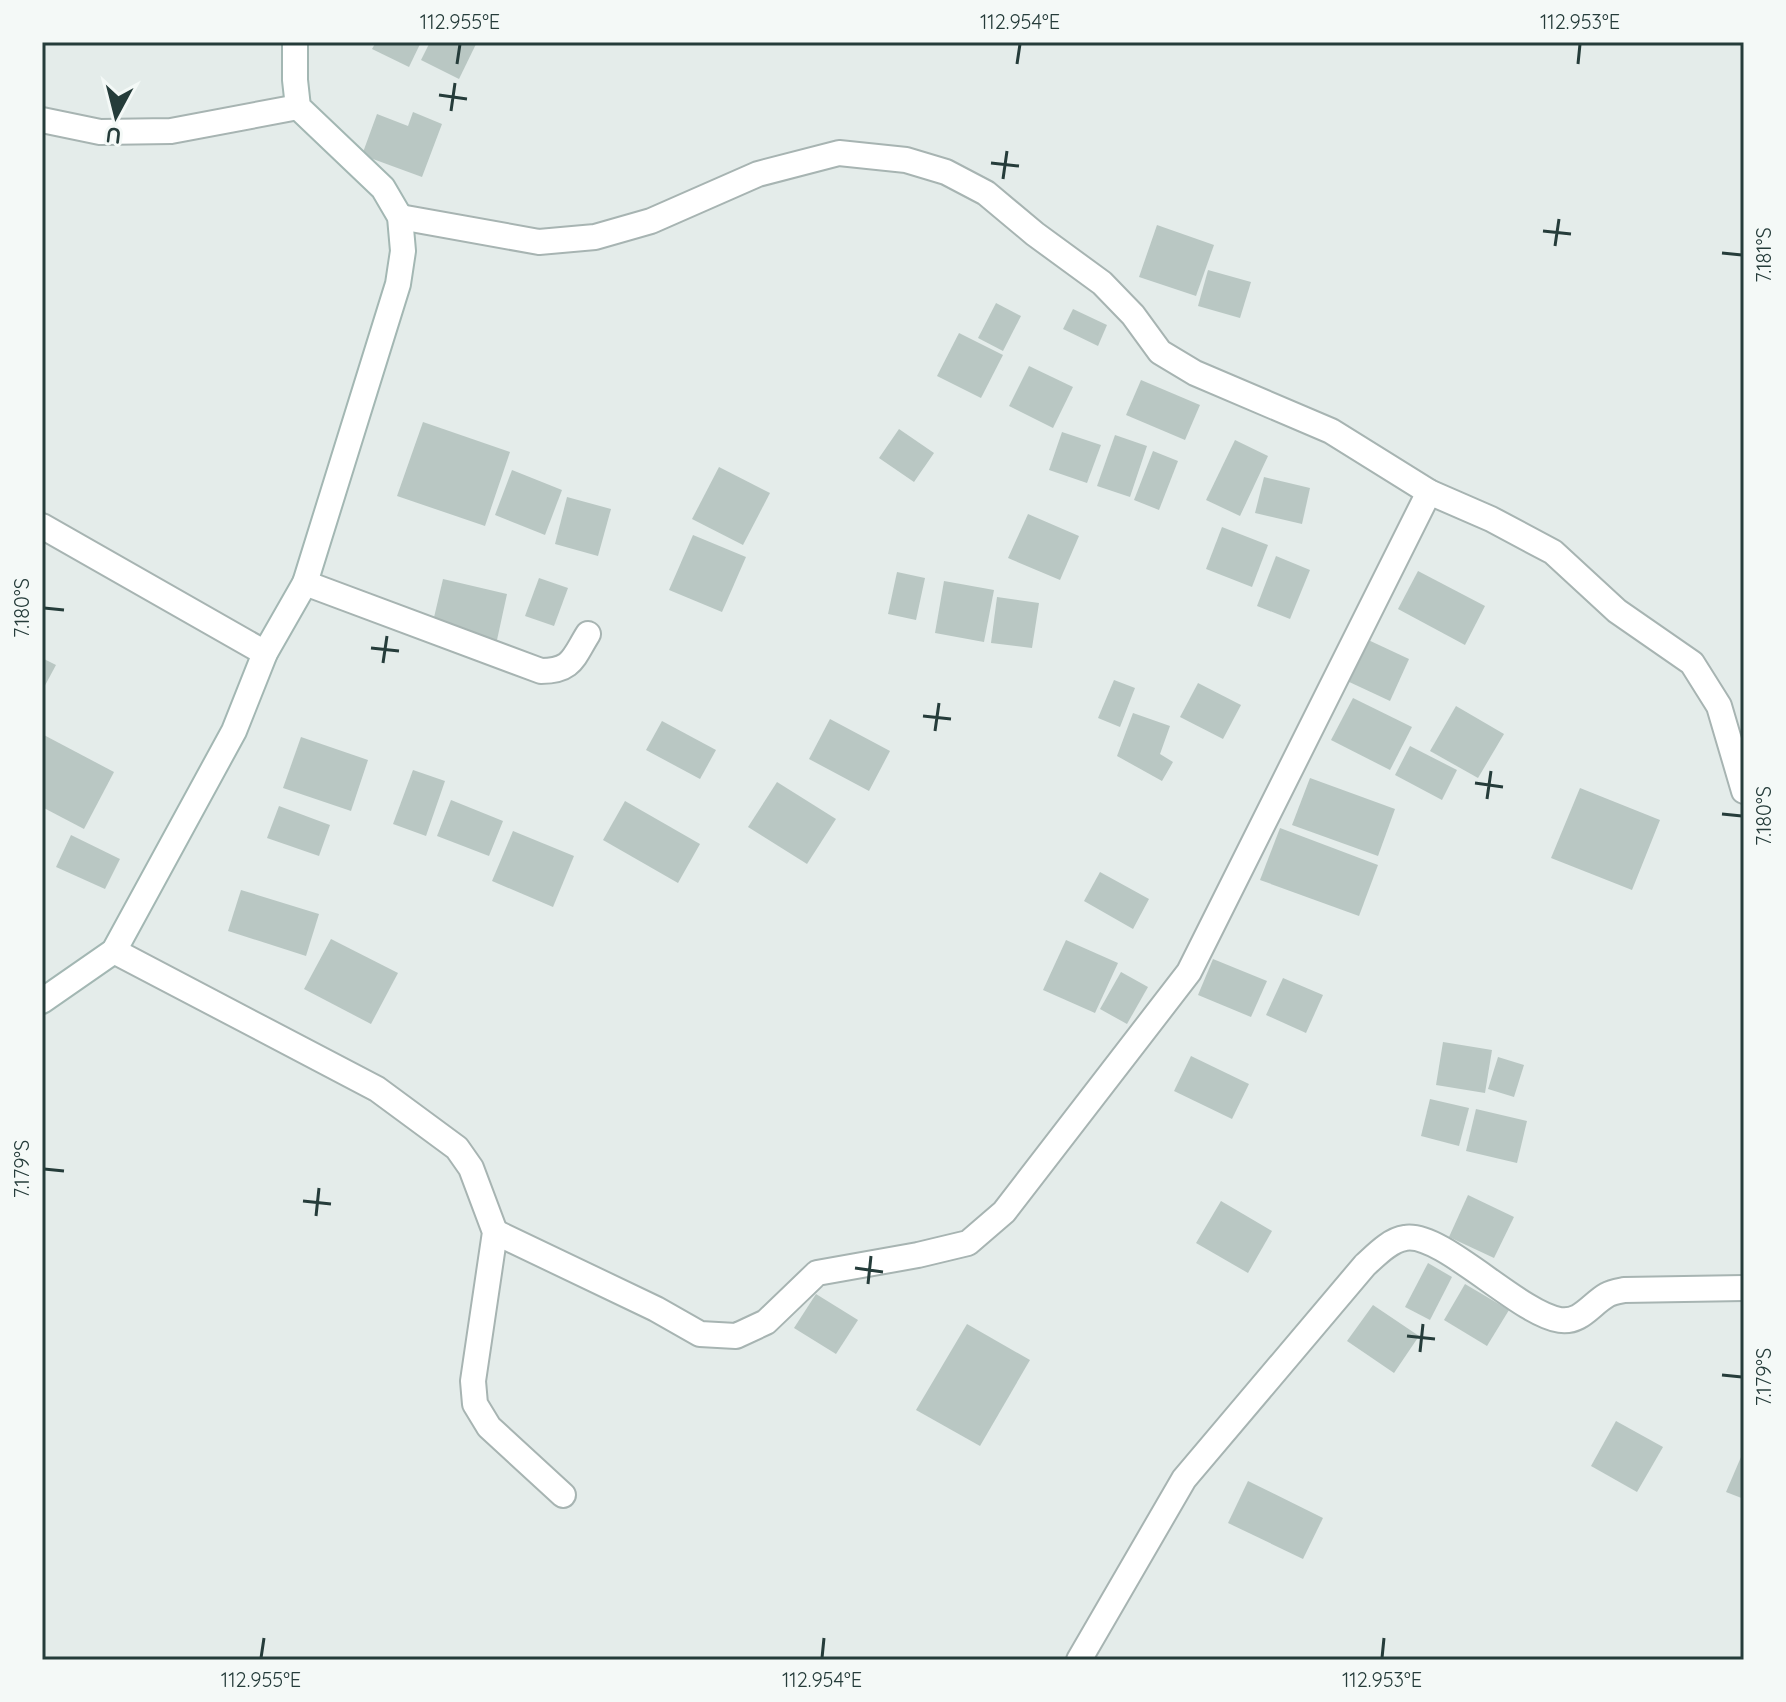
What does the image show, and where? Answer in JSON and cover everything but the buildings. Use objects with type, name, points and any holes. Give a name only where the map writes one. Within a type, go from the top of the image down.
[{"type":"street","points":[[42,1001],[114,951],[234,731],[265,653],[305,583],[398,284],[403,251],[400,217],[383,188],[298,107],[295,42]]},
{"type":"street","points":[[42,120],[100,132],[171,131],[298,107]]},
{"type":"street","points":[[400,217],[539,242],[595,237],[651,221],[758,174],[839,153],[906,160],[946,172],[986,193],[1102,283],[1133,315],[1160,352],[1195,373],[1331,431],[1429,492],[1491,519],[1553,552],[1617,611],[1692,663],[1719,706],[1744,791]]},
{"type":"street","points":[[495,1232],[656,1309],[700,1334],[736,1336],[766,1322],[817,1273],[968,1243],[1004,1212],[1189,972],[1429,492]]},
{"type":"street","points":[[42,526],[265,653]]},
{"type":"street","points":[[305,583],[541,671],[562,669],[569,664],[588,634]]},
{"type":"street","points":[[114,951],[377,1089],[457,1148],[471,1168],[495,1232],[473,1381],[475,1404],[489,1427],[563,1495]]},
{"type":"street","points":[[1079,1660],[1184,1479],[1365,1265],[1394,1242],[1407,1237],[1431,1242],[1538,1312],[1561,1321],[1578,1317],[1608,1293],[1624,1290],[1744,1288]]}]
